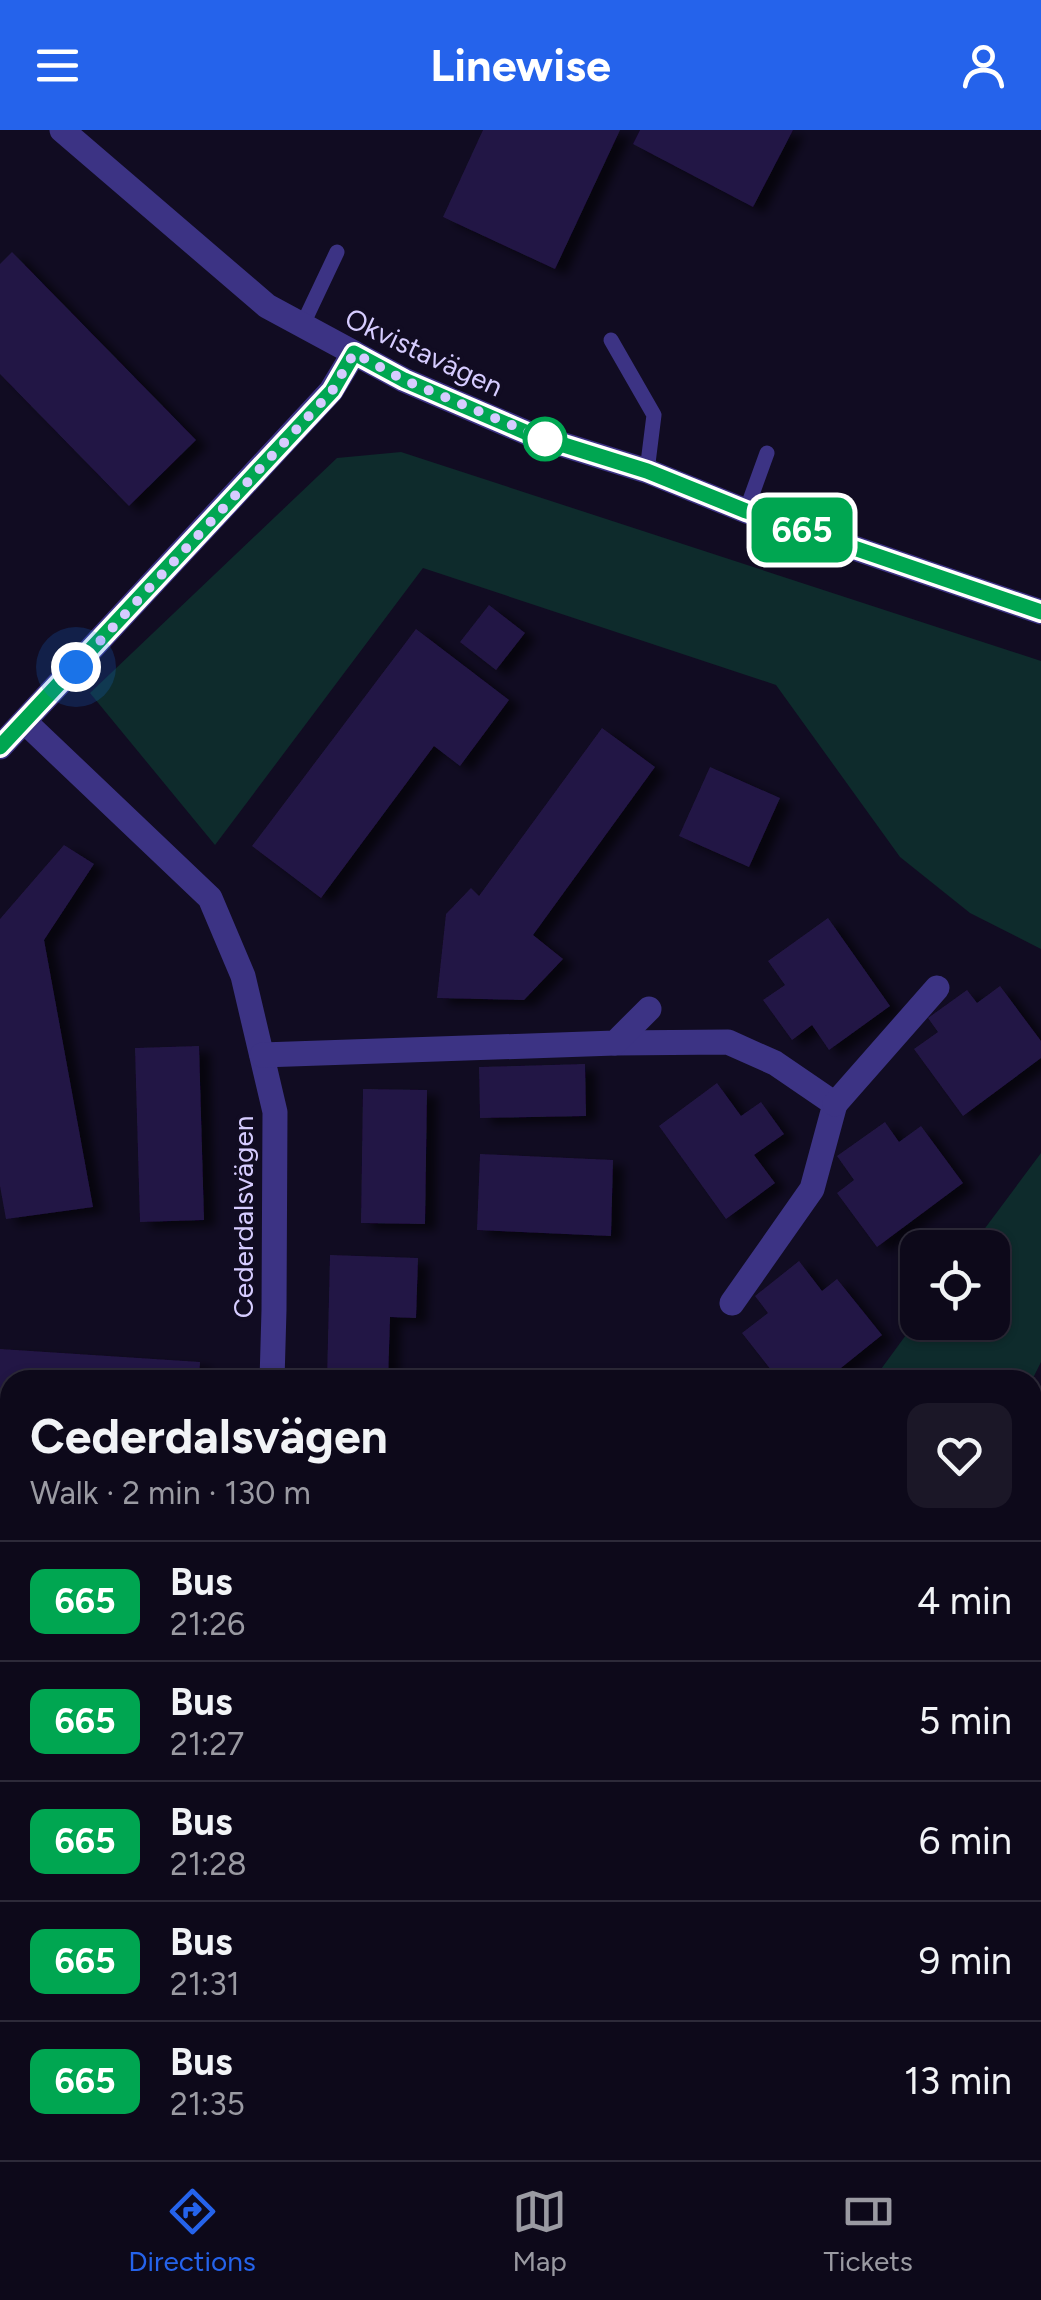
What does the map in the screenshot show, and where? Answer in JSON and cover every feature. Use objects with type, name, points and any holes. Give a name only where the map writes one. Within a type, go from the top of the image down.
[{"type":"street","name":"Okvistavägen","points":[[62,130],[267,306],[404,380],[532,435],[647,471],[746,511],[1041,612]]},
{"type":"street","points":[[0,747],[332,391],[354,353]]},
{"type":"street","name":"Cederdalsvägen","points":[[25,722],[210,898],[243,976],[275,1112],[272,1370]]},
{"type":"street","points":[[732,1303],[812,1189],[835,1104],[936,988]]},
{"type":"street","points":[[615,1043],[649,1008]]},
{"type":"street","points":[[262,1055],[728,1042],[775,1063],[835,1104]]},
{"type":"lane","points":[[302,326],[337,252]]},
{"type":"lane","points":[[611,340],[654,415],[647,471]]},
{"type":"lane","points":[[746,511],[767,453]]},
{"type":"green space","points":[[401,452],[1041,661],[1041,949],[970,913],[900,857],[776,685],[423,568],[215,845],[90,693],[337,458]]},
{"type":"green space","points":[[1041,1153],[1041,1362],[1037,1370],[880,1370],[902,1340],[1010,1340],[1010,1230],[984,1230]]},
{"type":"building","points":[[483,130],[620,130],[555,269],[443,217]]},
{"type":"building","points":[[640,130],[793,130],[753,207],[633,144]]},
{"type":"building","points":[[12,252],[196,440],[129,506],[0,374],[0,264]]},
{"type":"building","points":[[489,605],[525,633],[496,670],[460,642]]},
{"type":"building","points":[[416,629],[509,700],[460,766],[434,746],[321,898],[252,846]]},
{"type":"building","points":[[602,728],[655,767],[533,935],[563,959],[524,1000],[437,998],[446,914],[471,888],[479,896]]},
{"type":"building","points":[[710,767],[780,798],[749,867],[679,836]]},
{"type":"building","points":[[64,845],[94,864],[44,940],[93,1207],[6,1219],[0,1186],[0,919]]},
{"type":"building","points":[[828,918],[890,1006],[829,1050],[812,1025],[792,1040],[763,1000],[785,985],[768,961]]},
{"type":"building","points":[[1000,986],[1041,1041],[1041,1058],[963,1116],[914,1049],[938,1032],[928,1018],[967,990],[977,1003]]},
{"type":"building","points":[[199,1046],[204,1220],[140,1222],[135,1048]]},
{"type":"building","points":[[585,1064],[586,1116],[480,1118],[479,1067]]},
{"type":"building","points":[[717,1083],[741,1116],[761,1102],[784,1134],[754,1155],[775,1183],[726,1219],[659,1126]]},
{"type":"building","points":[[363,1089],[427,1090],[425,1224],[361,1223]]},
{"type":"building","points":[[885,1122],[899,1142],[921,1126],[963,1183],[877,1247],[837,1193],[854,1180],[837,1156]]},
{"type":"building","points":[[480,1154],[613,1160],[611,1236],[477,1230]]},
{"type":"building","points":[[330,1255],[418,1258],[416,1318],[390,1317],[388,1370],[327,1370]]},
{"type":"building","points":[[799,1261],[822,1291],[837,1279],[882,1335],[838,1370],[771,1370],[742,1333],[768,1313],[755,1296]]},
{"type":"building","points":[[0,1349],[200,1362],[200,1370],[0,1370]]},
{"type":"bus line","name":"665","points":[[0,747],[332,391],[354,353],[404,380],[532,435],[647,471],[746,511],[1041,612]]},
{"type":"route","points":[[76,667],[332,391],[354,353],[404,380],[545,439]]}]
